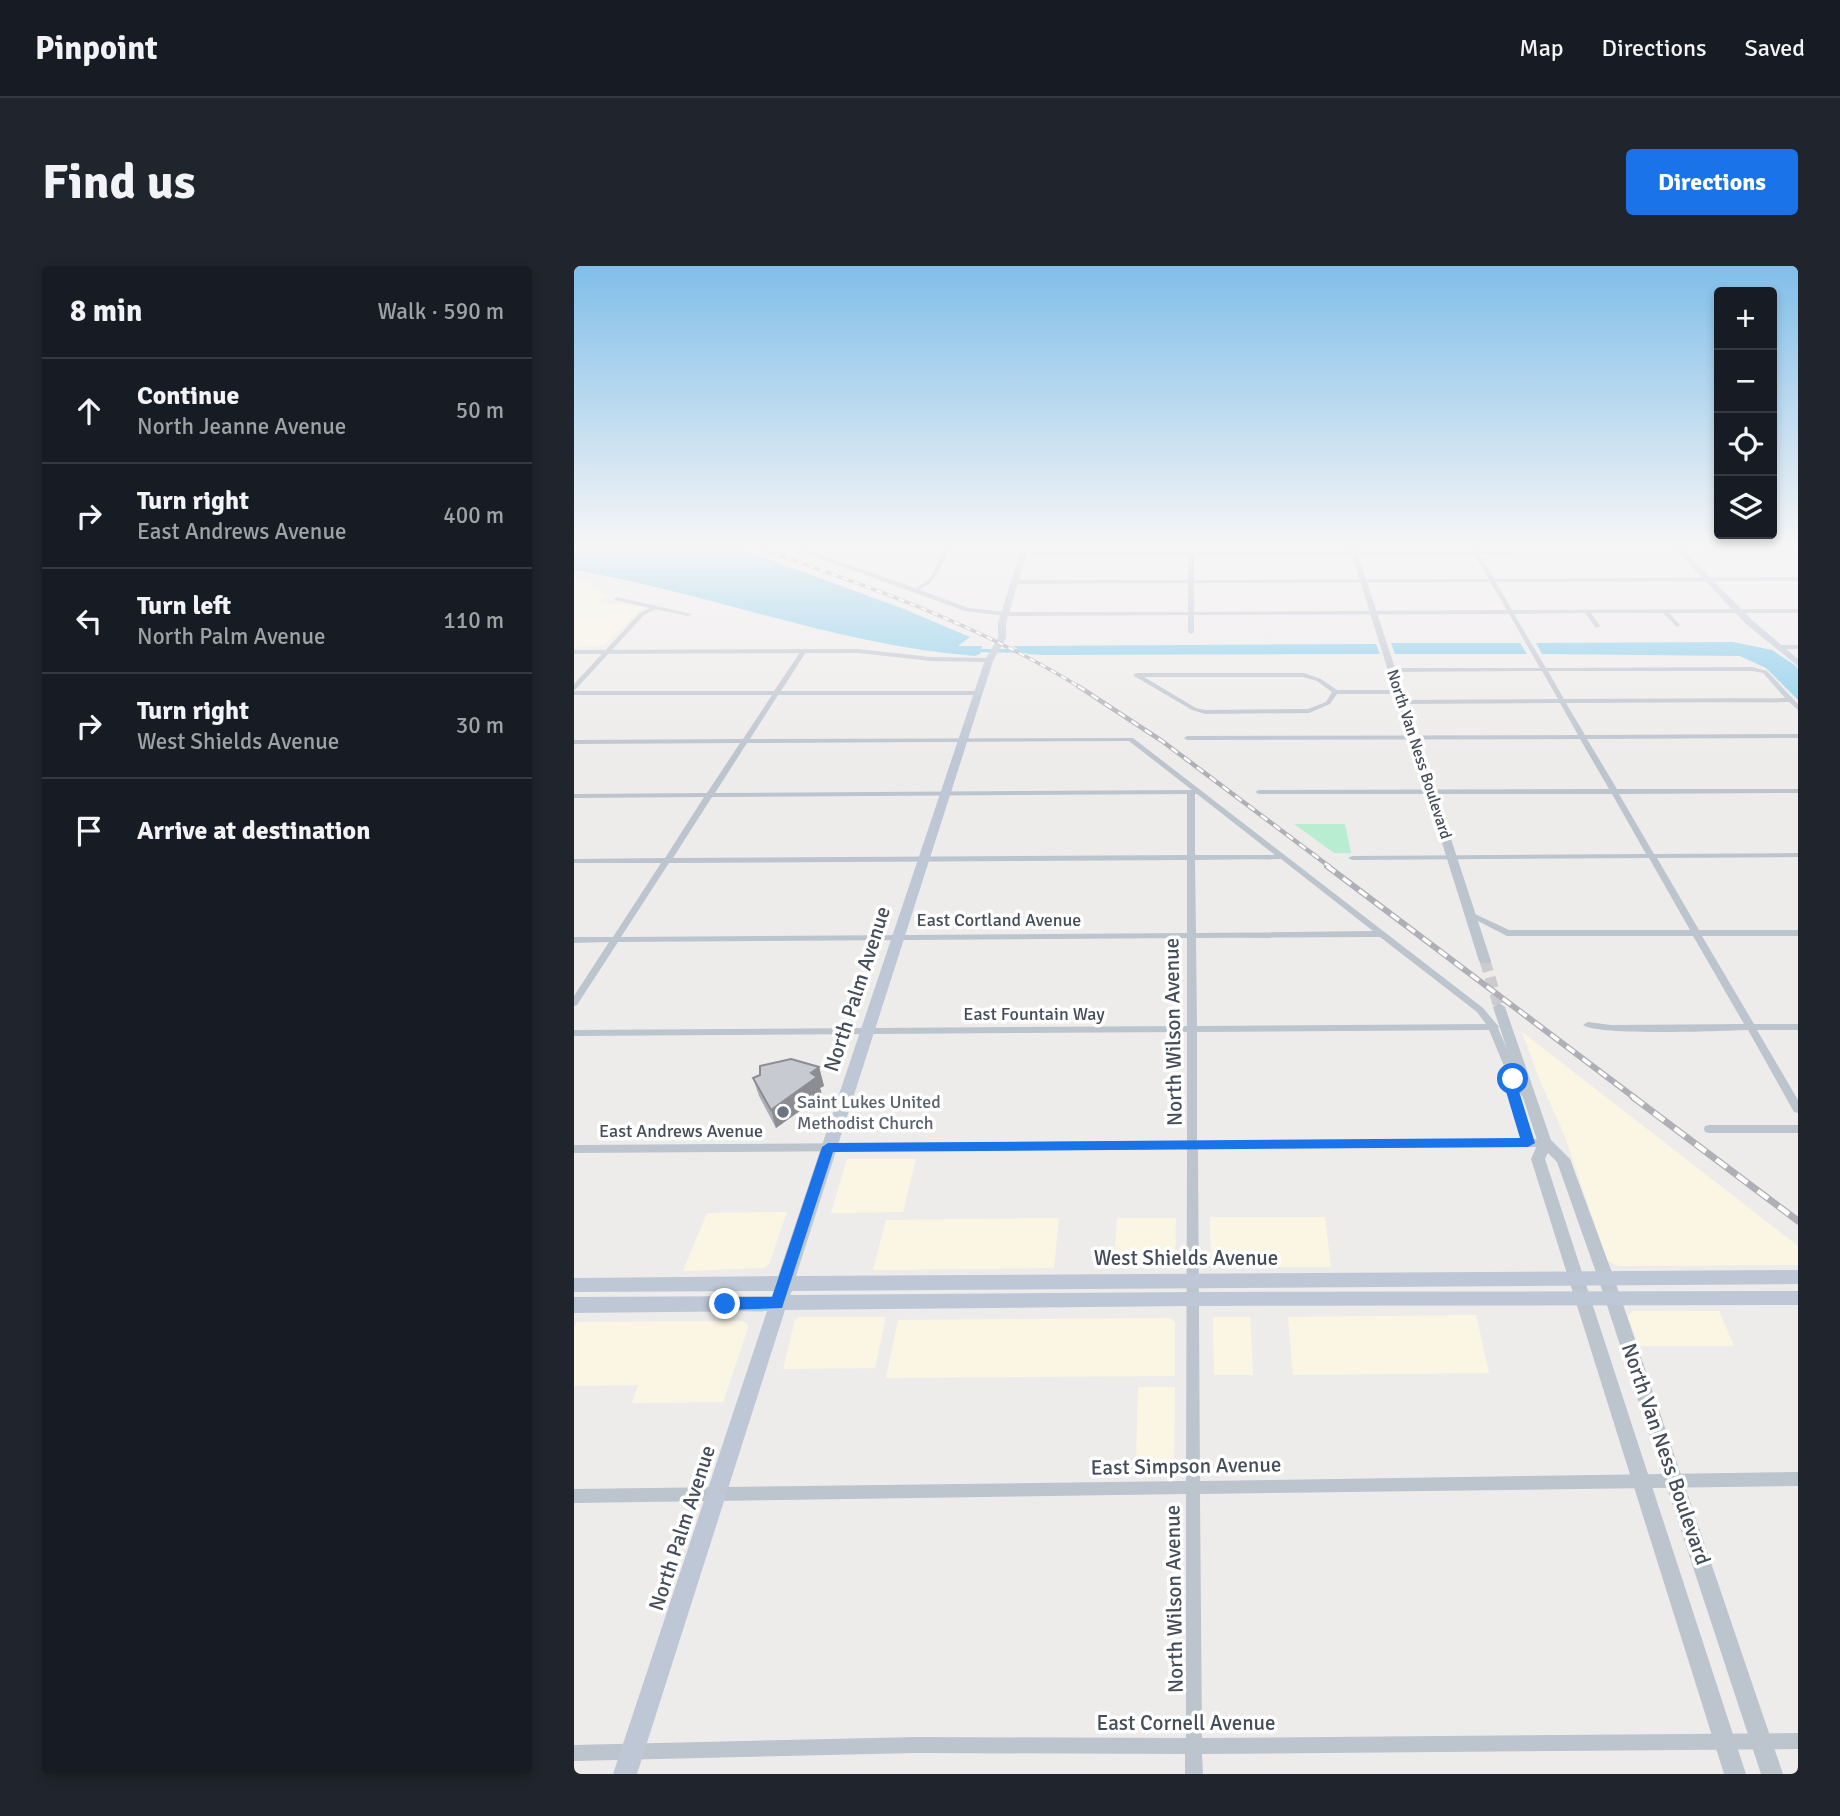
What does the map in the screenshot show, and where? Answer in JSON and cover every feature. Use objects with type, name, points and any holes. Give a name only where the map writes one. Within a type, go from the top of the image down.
[{"type":"main road","points":[[1744,616],[1798,663]]},
{"type":"main road","name":"North Palm Avenue","points":[[625,1774],[718,1495],[828,1147],[992,653],[1004,629],[1004,618]]},
{"type":"main road","name":"West Shields Avenue","points":[[574,1305],[777,1303],[1578,1278],[1798,1278]]},
{"type":"main road","name":"West Shields Avenue","points":[[574,1285],[783,1283],[1585,1299],[1798,1298]]},
{"type":"street","points":[[574,688],[640,616]]},
{"type":"street","points":[[996,616],[1065,616]]},
{"type":"street","points":[[1190,616],[1191,632]]},
{"type":"street","name":"North Van Ness Boulevard","points":[[1375,616],[1485,961]]},
{"type":"street","points":[[1514,616],[1798,1109]]},
{"type":"street","points":[[1590,616],[1597,625]]},
{"type":"street","points":[[1669,616],[1677,625]]},
{"type":"street","points":[[1780,647],[1798,647]]},
{"type":"street","points":[[574,652],[858,651],[931,659],[992,653]]},
{"type":"street","points":[[574,1003],[803,652]]},
{"type":"street","points":[[1392,670],[1761,670],[1798,708]]},
{"type":"street","points":[[1335,692],[1328,703],[1309,711],[1216,712],[1194,709],[1136,675],[1304,676],[1319,680],[1335,692],[1401,697],[1564,701],[1791,700]]},
{"type":"street","points":[[574,693],[979,693]]},
{"type":"street","points":[[1187,738],[1798,736]]},
{"type":"street","points":[[574,742],[1131,739],[1195,793],[1480,1010],[1494,1027],[1513,1079],[1531,1100]]},
{"type":"street","points":[[1259,792],[1798,791]]},
{"type":"street","points":[[574,796],[1195,793]]},
{"type":"street","name":"North Wilson Avenue","points":[[1194,1774],[1191,858],[1195,793]]},
{"type":"street","points":[[1352,858],[1798,855]]},
{"type":"street","points":[[574,861],[1282,857]]},
{"type":"street","points":[[1472,916],[1507,933],[1798,933]]},
{"type":"street","name":"East Cortland Avenue","points":[[574,940],[1381,934]]},
{"type":"street","name":"North Van Ness Boulevard","points":[[1499,1007],[1545,1143],[1563,1159],[1614,1299],[1772,1774]]},
{"type":"street","points":[[1588,1025],[1611,1028],[1798,1027]]},
{"type":"street","name":"East Fountain Way","points":[[574,1033],[1494,1027]]},
{"type":"street","points":[[1513,1079],[1511,1088],[1528,1143]]},
{"type":"street","points":[[1709,1129],[1798,1129]]},
{"type":"street","name":"North Van Ness Boulevard","points":[[1545,1143],[1538,1158],[1643,1479],[1735,1774]]},
{"type":"street","name":"East Andrews Avenue","points":[[574,1149],[1545,1143]]},
{"type":"street","name":"East Simpson Avenue","points":[[574,1496],[1643,1479],[1798,1479]]},
{"type":"street","name":"East Cornell Avenue","points":[[574,1754],[916,1745],[1195,1746],[1798,1741]]},
{"type":"shaded area","points":[[574,616],[634,616],[603,646],[574,647]]},
{"type":"shaded area","points":[[1522,1032],[1798,1246],[1798,1265],[1618,1266],[1607,1260],[1564,1134]]},
{"type":"shaded area","points":[[847,1159],[916,1159],[903,1212],[831,1213]]},
{"type":"shaded area","points":[[787,1212],[769,1264],[764,1268],[683,1271],[707,1213]]},
{"type":"shaded area","points":[[1210,1217],[1325,1217],[1331,1267],[1211,1267]]},
{"type":"shaded area","points":[[1059,1218],[1054,1268],[873,1270],[886,1220]]},
{"type":"shaded area","points":[[1117,1218],[1176,1218],[1175,1265],[1172,1268],[1114,1268]]},
{"type":"shaded area","points":[[1633,1311],[1719,1311],[1734,1346],[1639,1346],[1628,1316]]},
{"type":"shaded area","points":[[1476,1315],[1489,1373],[1293,1375],[1288,1317]]},
{"type":"shaded area","points":[[799,1317],[886,1317],[875,1368],[783,1369],[795,1320]]},
{"type":"shaded area","points":[[1213,1317],[1250,1317],[1253,1375],[1214,1375]]},
{"type":"shaded area","points":[[1170,1318],[1175,1322],[1175,1376],[886,1378],[898,1320]]},
{"type":"shaded area","points":[[577,1322],[747,1323],[748,1328],[723,1402],[632,1403],[638,1385],[574,1386],[574,1327]]},
{"type":"shaded area","points":[[1138,1387],[1175,1387],[1174,1464],[1136,1465]]},
{"type":"green space","points":[[1294,824],[1345,824],[1351,853],[1334,853]]},
{"type":"water","points":[[770,616],[921,616],[970,637],[958,646],[982,646],[980,654],[975,656],[924,650]]},
{"type":"water","points":[[1733,642],[1772,650],[1796,666],[1798,700],[1766,668],[1740,656],[1542,654],[1536,643]]},
{"type":"water","points":[[1391,643],[1520,643],[1527,654],[1395,654]]},
{"type":"water","points":[[1376,644],[1380,654],[1044,655],[1028,654],[1012,646]]},
{"type":"building","points":[[791,1059],[819,1067],[811,1073],[817,1077],[771,1110],[753,1078],[760,1075],[760,1066]]},
{"type":"waterway","points":[[969,650],[1034,651]]},
{"type":"tunnel","points":[[1485,961],[1499,1007]]},
{"type":"railway","points":[[940,616],[1002,644],[1081,688]]},
{"type":"railway","points":[[1078,686],[1162,741],[1330,867]]},
{"type":"railway","points":[[1327,866],[1635,1098]]},
{"type":"railway","points":[[1633,1097],[1798,1221]]},
{"type":"place","name":"Saint Lukes United Methodist Church","points":[[783,1112]]},
{"type":"route","points":[[725,1304],[777,1303],[828,1147],[1528,1143],[1511,1088],[1513,1079]]}]
